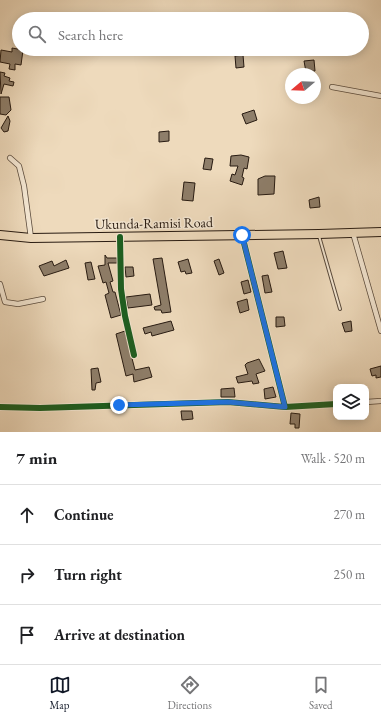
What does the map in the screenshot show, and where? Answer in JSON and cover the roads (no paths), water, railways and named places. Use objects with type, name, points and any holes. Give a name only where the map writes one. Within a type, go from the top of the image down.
[{"type":"highway","name":"Ukunda-Ramisi Road","points":[[0,235],[32,238],[381,232]]},
{"type":"street","points":[[332,87],[381,96]]},
{"type":"street","points":[[10,158],[18,166],[22,180],[32,238]]},
{"type":"street","points":[[353,233],[381,331]]},
{"type":"street","points":[[242,235],[285,407]]},
{"type":"street","points":[[120,237],[121,289],[125,316],[134,355]]},
{"type":"street","points":[[0,284],[5,302],[10,304],[43,299]]},
{"type":"street","points":[[0,407],[40,408],[221,402],[285,407],[333,404]]},
{"type":"street","points":[[369,402],[381,402]]},
{"type":"lane","points":[[319,234],[340,309]]}]
